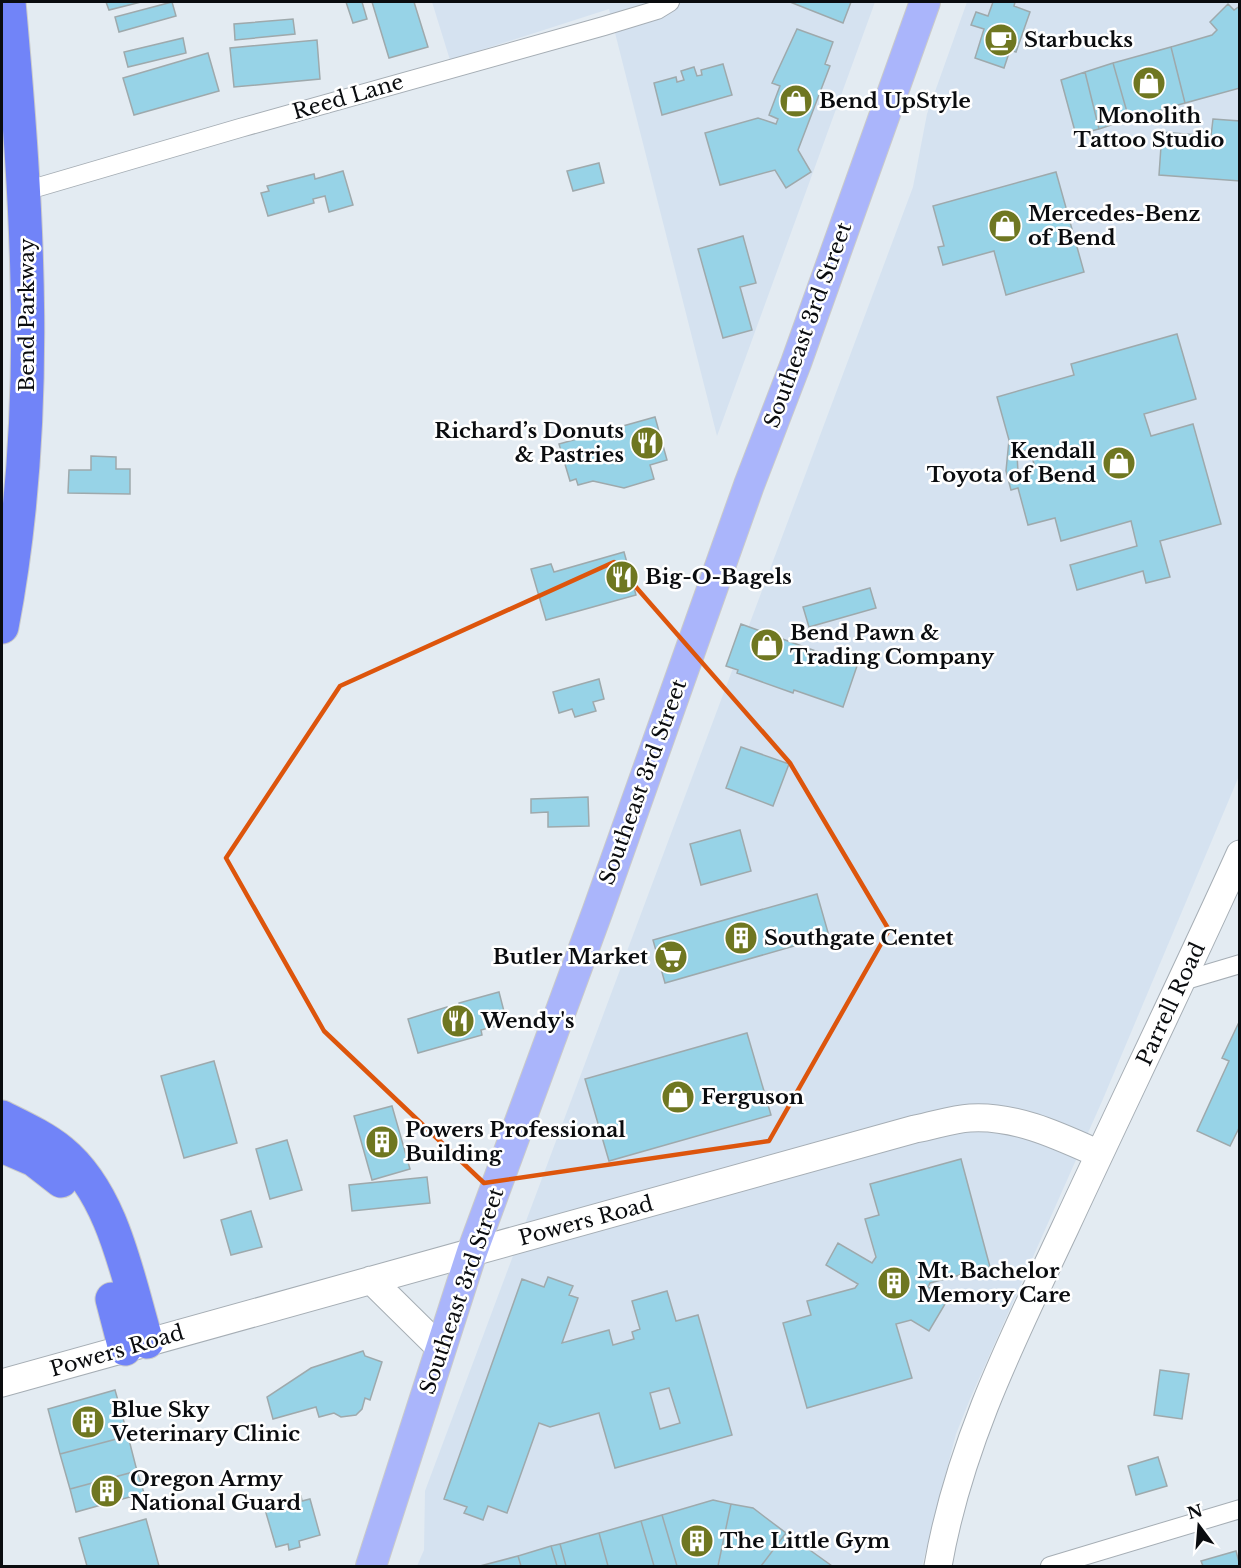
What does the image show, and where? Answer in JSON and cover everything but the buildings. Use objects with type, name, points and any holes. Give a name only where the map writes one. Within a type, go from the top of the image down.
[{"type":"highway","name":"Bend Parkway","points":[[2,627],[18,525],[27,432],[29,309],[25,191],[9,2]]},
{"type":"highway","points":[[2,1117],[52,1145],[85,1176],[110,1225],[136,1345]]},
{"type":"highway","points":[[2,1146],[26,1155],[48,1169],[81,1206],[136,1345]]},
{"type":"main road","name":"Southeast 3rd Street","points":[[371,1566],[472,1252],[598,910],[749,485],[800,352],[925,2]]},
{"type":"street","name":"Reed Lane","points":[[25,191],[604,26],[657,10],[670,2]]},
{"type":"street","name":"Parrell Road","points":[[943,1566],[961,1468],[979,1416],[1099,1154],[1183,981],[1239,854]]},
{"type":"street","points":[[1183,981],[1239,964]]},
{"type":"street","name":"Powers Road","points":[[2,1383],[915,1130],[970,1118],[1008,1119],[1063,1138],[1099,1154]]},
{"type":"street","points":[[372,1280],[441,1349]]},
{"type":"street","points":[[1050,1566],[1239,1509]]},
{"type":"highlighted area","points":[[614,562],[790,763],[889,930],[769,1141],[484,1183],[324,1031],[226,858],[340,686]]},
{"type":"shaded area","points":[[432,2],[875,2],[717,436],[609,9],[450,60]]},
{"type":"shaded area","points":[[967,2],[1239,2],[1239,776],[1103,1099],[970,1399],[956,1434],[922,1566],[417,1566],[424,1550],[425,1491],[913,187],[927,114]]},
{"type":"place","name":"Starbucks","points":[[1001,40]]},
{"type":"place","name":"Monolith Tattoo Studio","points":[[1149,83]]},
{"type":"place","name":"Bend UpStyle","points":[[796,101]]},
{"type":"place","name":"Mercedes-Benz of Bend","points":[[1005,226]]},
{"type":"place","name":"Richard’s Donuts & Pastries","points":[[647,443]]},
{"type":"place","name":"Kendall Toyota of Bend","points":[[1119,463]]},
{"type":"place","name":"Big-O-Bagels","points":[[622,577]]},
{"type":"place","name":"Bend Pawn & Trading Company","points":[[767,645]]},
{"type":"place","name":"Southgate Centet","points":[[741,938]]},
{"type":"place","name":"Butler Market","points":[[671,957]]},
{"type":"place","name":"Wendy's","points":[[458,1021]]},
{"type":"place","name":"Ferguson","points":[[678,1097]]},
{"type":"place","name":"Powers Professional Building","points":[[382,1142]]},
{"type":"place","name":"Mt. Bachelor Memory Care","points":[[894,1283]]},
{"type":"place","name":"Blue Sky Veterinary Clinic","points":[[88,1422]]},
{"type":"place","name":"Oregon Army National Guard","points":[[107,1491]]},
{"type":"place","name":"The Little Gym","points":[[697,1541]]}]
